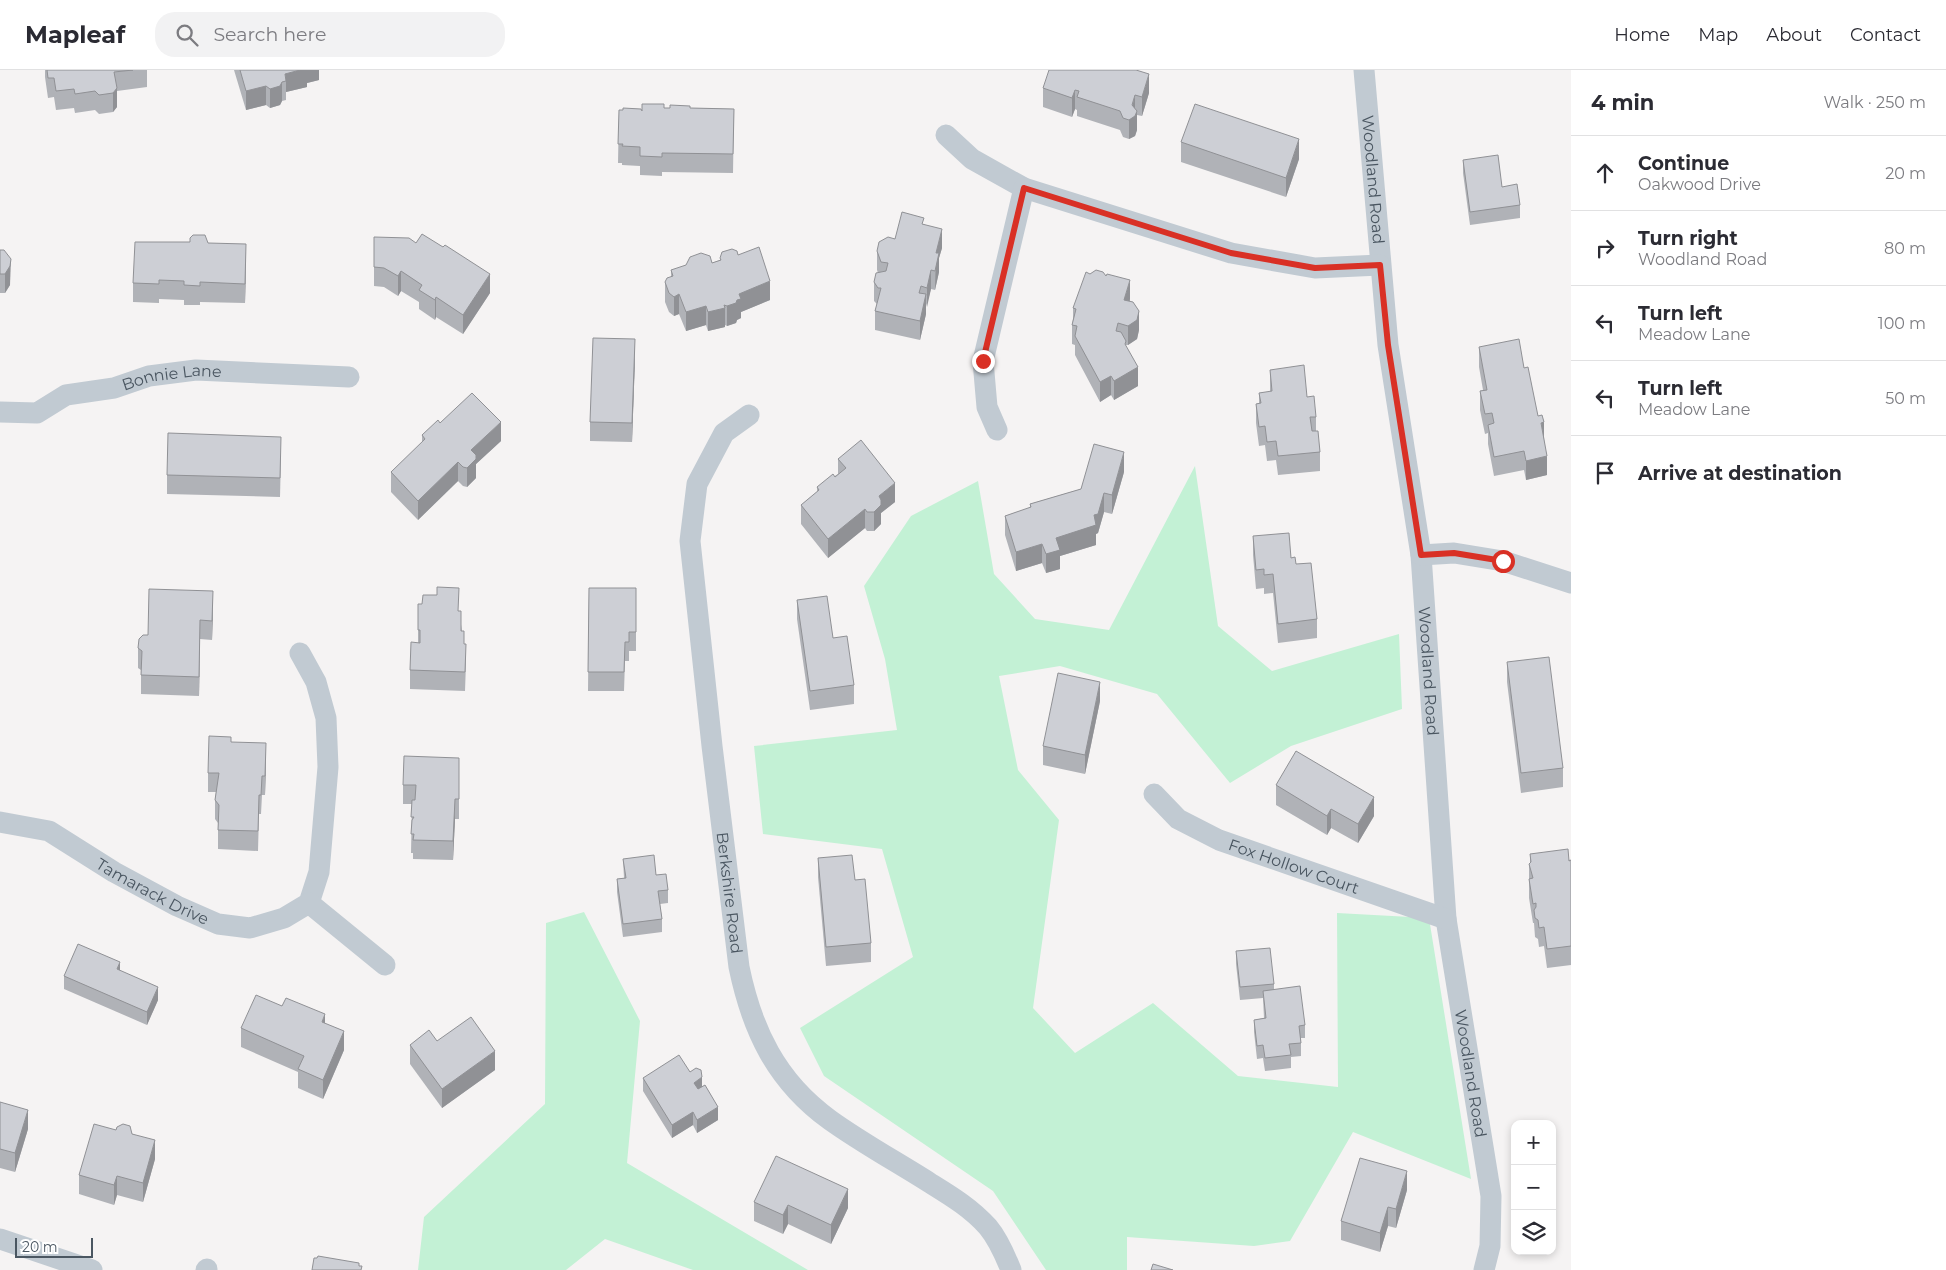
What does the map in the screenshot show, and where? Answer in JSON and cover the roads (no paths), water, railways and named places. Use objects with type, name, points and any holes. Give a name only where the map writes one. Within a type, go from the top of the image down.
[{"type":"street","name":"Woodland Road","points":[[1364,70],[1388,345],[1421,555],[1446,919],[1491,1196],[1490,1246],[1484,1270]]},
{"type":"street","points":[[946,135],[972,159],[1024,188],[1231,253],[1315,268],[1380,265]]},
{"type":"street","points":[[996,430],[987,407],[983,361],[1024,188]]},
{"type":"street","name":"Bonnie Lane","points":[[0,412],[37,413],[66,395],[114,388],[149,376],[196,370],[349,377]]},
{"type":"street","name":"Berkshire Road","points":[[748,415],[724,433],[698,484],[690,541],[738,967],[746,1002],[759,1036],[780,1070],[806,1100],[830,1120],[966,1206],[988,1228],[1004,1252],[1011,1270]]},
{"type":"street","points":[[1421,555],[1454,553],[1503,561],[1571,583]]},
{"type":"street","points":[[300,653],[316,682],[326,718],[328,766],[319,872],[308,903],[384,965]]},
{"type":"street","name":"Fox Hollow Court","points":[[1154,794],[1178,819],[1219,840],[1446,919]]},
{"type":"street","name":"Tamarack Drive","points":[[0,822],[49,831],[177,906],[218,924],[250,928],[284,918],[308,903]]},
{"type":"street","points":[[0,1239],[92,1270]]}]
